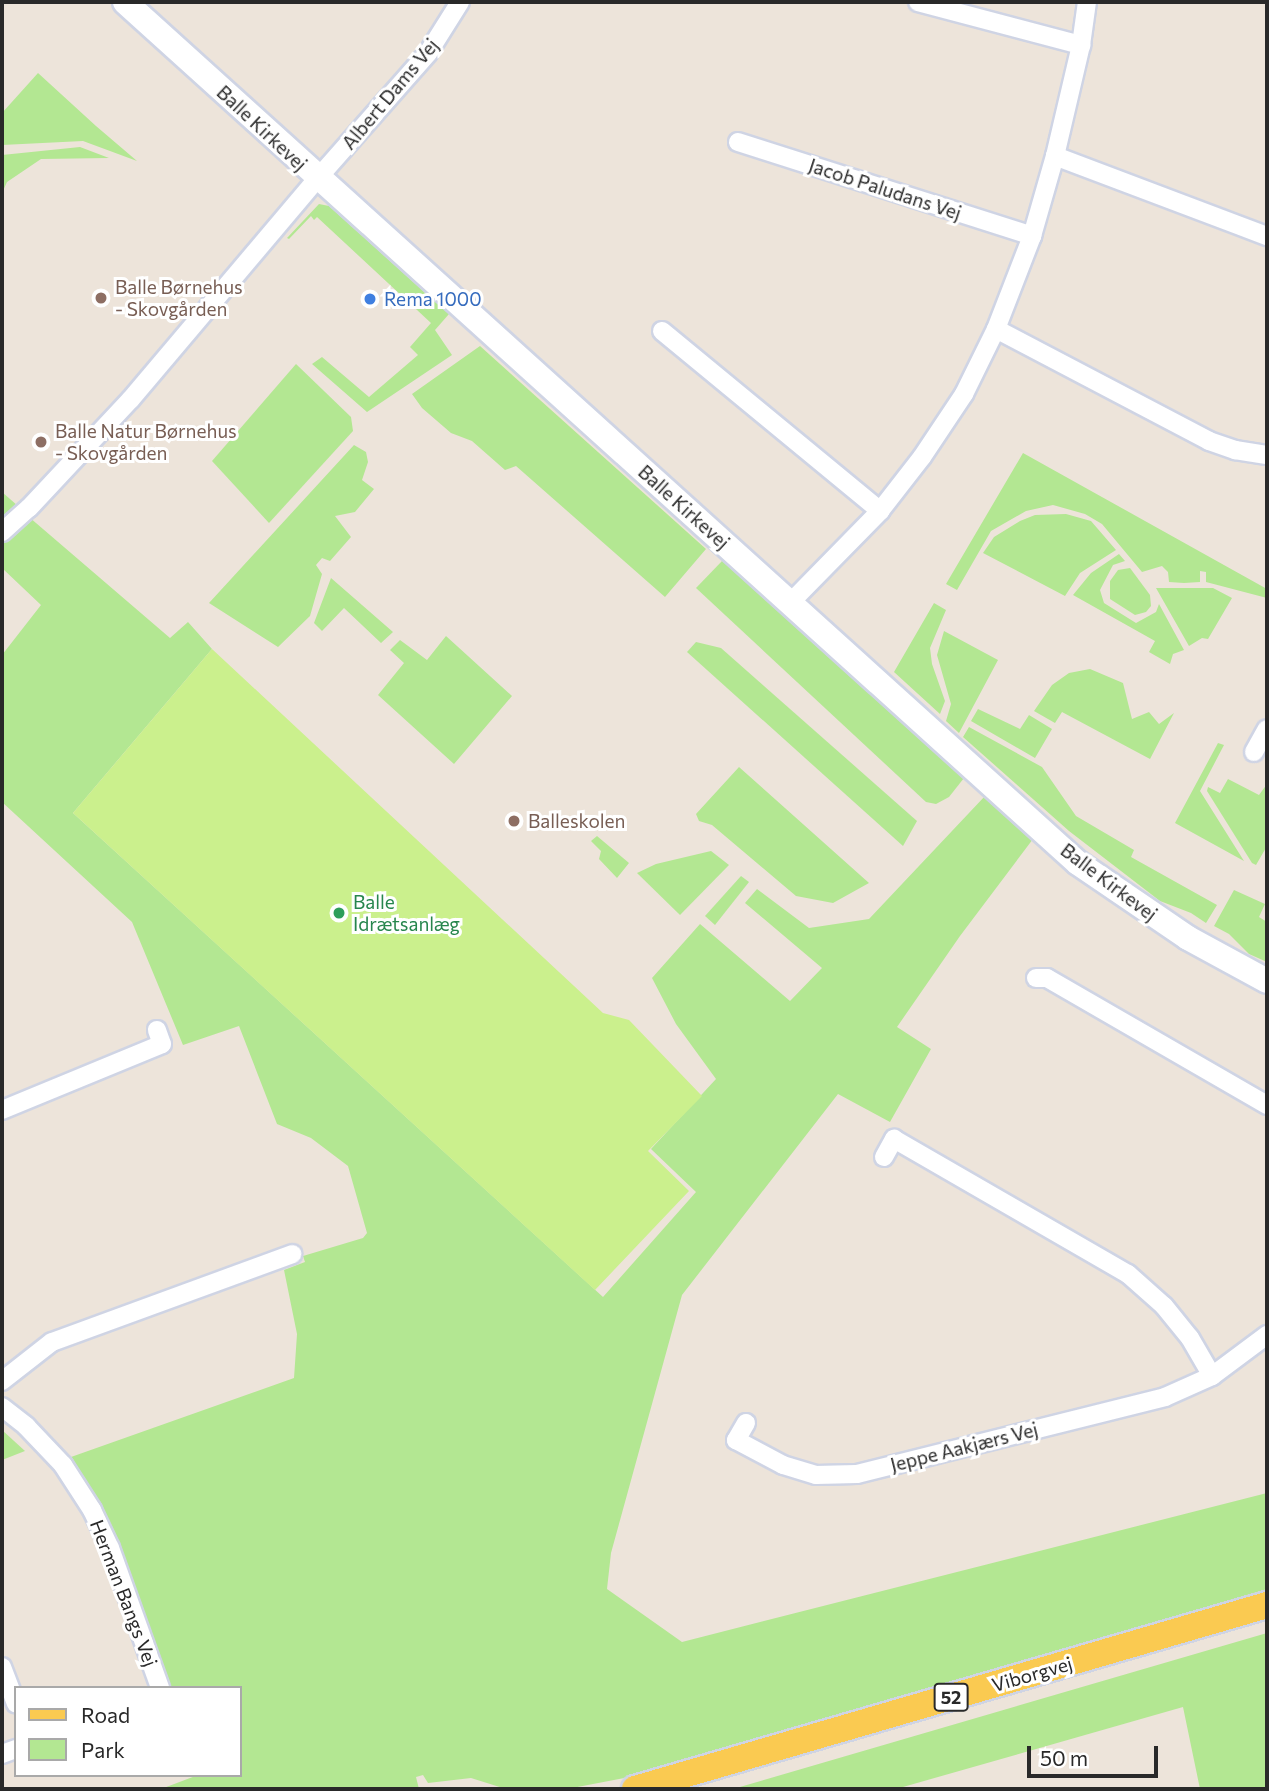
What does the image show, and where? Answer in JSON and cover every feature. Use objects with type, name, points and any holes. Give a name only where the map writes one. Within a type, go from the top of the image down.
[{"type":"main road","name":"Viborgvej","points":[[635,1789],[1267,1605]]},
{"type":"street","name":"Balle Kirkevej","points":[[125,2],[1078,863],[1188,938],[1267,981]]},
{"type":"street","points":[[918,2],[1081,45]]},
{"type":"street","points":[[790,603],[880,511],[922,457],[964,394],[996,329],[1032,236],[1055,156],[1081,45],[1087,2]]},
{"type":"street","name":"Albert Dams Vej","points":[[2,532],[29,508],[131,399],[317,178],[428,53],[457,3]]},
{"type":"street","name":"Jacob Paludans Vej","points":[[738,142],[1032,236]]},
{"type":"street","points":[[1055,156],[1267,236]]},
{"type":"street","points":[[996,329],[1209,441],[1234,450],[1267,455]]},
{"type":"street","points":[[662,331],[880,511]]},
{"type":"street","points":[[1254,752],[1267,729]]},
{"type":"street","points":[[1036,978],[1047,978],[1267,1105]]},
{"type":"street","points":[[2,1110],[162,1044],[157,1031]]},
{"type":"street","points":[[884,1157],[894,1139],[1128,1274],[1164,1306],[1190,1338],[1212,1376]]},
{"type":"street","points":[[2,1381],[52,1342],[292,1254]]},
{"type":"street","name":"Jeppe Aakjærs Vej","points":[[746,1423],[736,1440],[783,1465],[816,1475],[857,1474],[1165,1397],[1212,1376],[1267,1335]]},
{"type":"street","name":"Herman Bangs Vej","points":[[2,1407],[26,1426],[63,1465],[92,1510],[110,1548],[159,1686]]},
{"type":"street","points":[[2,1667],[14,1698]]},
{"type":"green space","points":[[38,73],[137,161],[83,141],[2,145],[2,113]]},
{"type":"green space","points":[[80,147],[109,158],[41,159],[7,182],[2,193],[2,155]]},
{"type":"green space","points":[[319,204],[329,206],[449,314],[435,330],[452,355],[367,412],[312,364],[322,357],[369,397],[418,355],[410,347],[431,323],[317,217],[314,220],[311,216],[287,238]]},
{"type":"green space","points":[[480,346],[706,549],[665,597],[516,466],[505,470],[472,441],[451,433],[422,408],[412,394]]},
{"type":"green space","points":[[296,364],[351,417],[353,431],[269,523],[212,461]]},
{"type":"green space","points":[[354,445],[366,452],[368,462],[362,480],[374,489],[355,512],[335,516],[351,537],[330,561],[322,558],[316,565],[322,574],[310,616],[278,647],[209,603]]},
{"type":"green space","points":[[1023,453],[1267,589],[1267,598],[1206,582],[1206,572],[1200,571],[1200,582],[1184,583],[1169,582],[1168,572],[1162,566],[1142,572],[1102,524],[1085,514],[1053,505],[1026,511],[991,531],[957,590],[946,584]]},
{"type":"green space","points":[[2,492],[18,506],[2,521]]},
{"type":"green space","points":[[1066,514],[1091,521],[1116,550],[1080,573],[1065,596],[983,553],[994,537],[1020,521],[1035,515]]},
{"type":"green space","points":[[29,517],[170,638],[188,622],[212,649],[73,813],[603,1297],[696,1192],[651,1149],[716,1079],[676,1024],[652,978],[700,924],[790,1001],[822,968],[745,903],[757,889],[809,928],[869,919],[985,796],[1033,839],[960,936],[897,1027],[931,1049],[890,1122],[838,1094],[682,1295],[611,1553],[607,1589],[682,1642],[1267,1493],[1267,1589],[640,1775],[567,1789],[506,1789],[471,1778],[428,1783],[423,1775],[416,1777],[419,1789],[161,1789],[193,1777],[242,1777],[242,1686],[169,1686],[116,1541],[71,1457],[294,1378],[297,1334],[284,1270],[305,1262],[303,1256],[363,1238],[367,1233],[348,1166],[311,1138],[277,1124],[239,1026],[183,1045],[132,922],[2,802],[2,655],[41,605],[2,568],[2,544]]},
{"type":"green space","points":[[1119,554],[1125,561],[1113,565],[1100,590],[1104,603],[1136,623],[1156,612],[1159,604],[1184,650],[1173,654],[1170,664],[1149,652],[1155,641],[1073,595],[1091,573]]},
{"type":"green space","points":[[723,560],[964,778],[949,797],[936,804],[926,802],[696,588]]},
{"type":"green space","points":[[1130,568],[1150,595],[1151,606],[1146,612],[1135,615],[1110,599],[1110,581],[1118,570]]},
{"type":"green space","points":[[331,578],[393,632],[381,643],[344,608],[322,631],[314,623]]},
{"type":"green space","points":[[1156,588],[1213,588],[1232,598],[1208,639],[1202,638],[1189,646]]},
{"type":"green space","points":[[934,603],[946,610],[930,648],[932,664],[945,701],[940,714],[894,672]]},
{"type":"green space","points":[[944,631],[998,660],[959,733],[946,721],[951,704],[937,655]]},
{"type":"green space","points":[[446,636],[512,696],[454,764],[378,695],[404,663],[390,650],[400,640],[427,660]]},
{"type":"green space","points":[[696,642],[721,648],[917,821],[903,846],[687,652]]},
{"type":"green space","name":"Balle Idrætsanlæg","points":[[212,649],[603,1013],[629,1020],[702,1096],[648,1151],[689,1191],[595,1290],[73,813]]},
{"type":"green space","points":[[1090,669],[1123,683],[1132,719],[1149,712],[1159,724],[1174,713],[1150,759],[1062,712],[1055,723],[1034,711],[1052,685],[1069,673]]},
{"type":"green space","points":[[978,709],[1020,729],[1029,715],[1052,729],[1035,758],[971,721]]},
{"type":"green space","points":[[969,727],[1042,767],[1076,816],[1134,850],[1131,857],[1217,905],[1206,923],[1191,913],[1160,901],[1069,831],[963,737]]},
{"type":"green space","points":[[1218,743],[1224,745],[1200,791],[1244,861],[1175,823]]},
{"type":"green space","points":[[739,767],[869,883],[833,903],[796,896],[712,825],[699,821],[696,814]]},
{"type":"green space","points":[[1228,779],[1259,795],[1267,784],[1267,846],[1256,865],[1252,863],[1207,791],[1208,787],[1220,793]]},
{"type":"green space","points":[[597,836],[629,863],[617,878],[599,859],[601,851],[591,841]]},
{"type":"green space","points":[[711,851],[729,865],[680,915],[637,873],[656,864]]},
{"type":"green space","points":[[741,876],[749,882],[715,925],[705,916]]},
{"type":"green space","points":[[1234,890],[1265,904],[1259,917],[1267,922],[1267,962],[1249,954],[1229,934],[1214,926]]},
{"type":"green space","points":[[2,1430],[25,1451],[2,1460]]},
{"type":"green space","points":[[1267,1633],[1267,1789],[1200,1789],[1183,1707],[896,1789],[733,1789]]},
{"type":"place","name":"Balle Børnehus - Skovgården","points":[[101,298]]},
{"type":"place","name":"Rema 1000","points":[[370,299]]},
{"type":"place","name":"Balle Natur Børnehus - Skovgården","points":[[41,442]]},
{"type":"place","name":"Balleskolen","points":[[514,821]]},
{"type":"place","name":"Balle Idrætsanlæg","points":[[339,913]]}]
